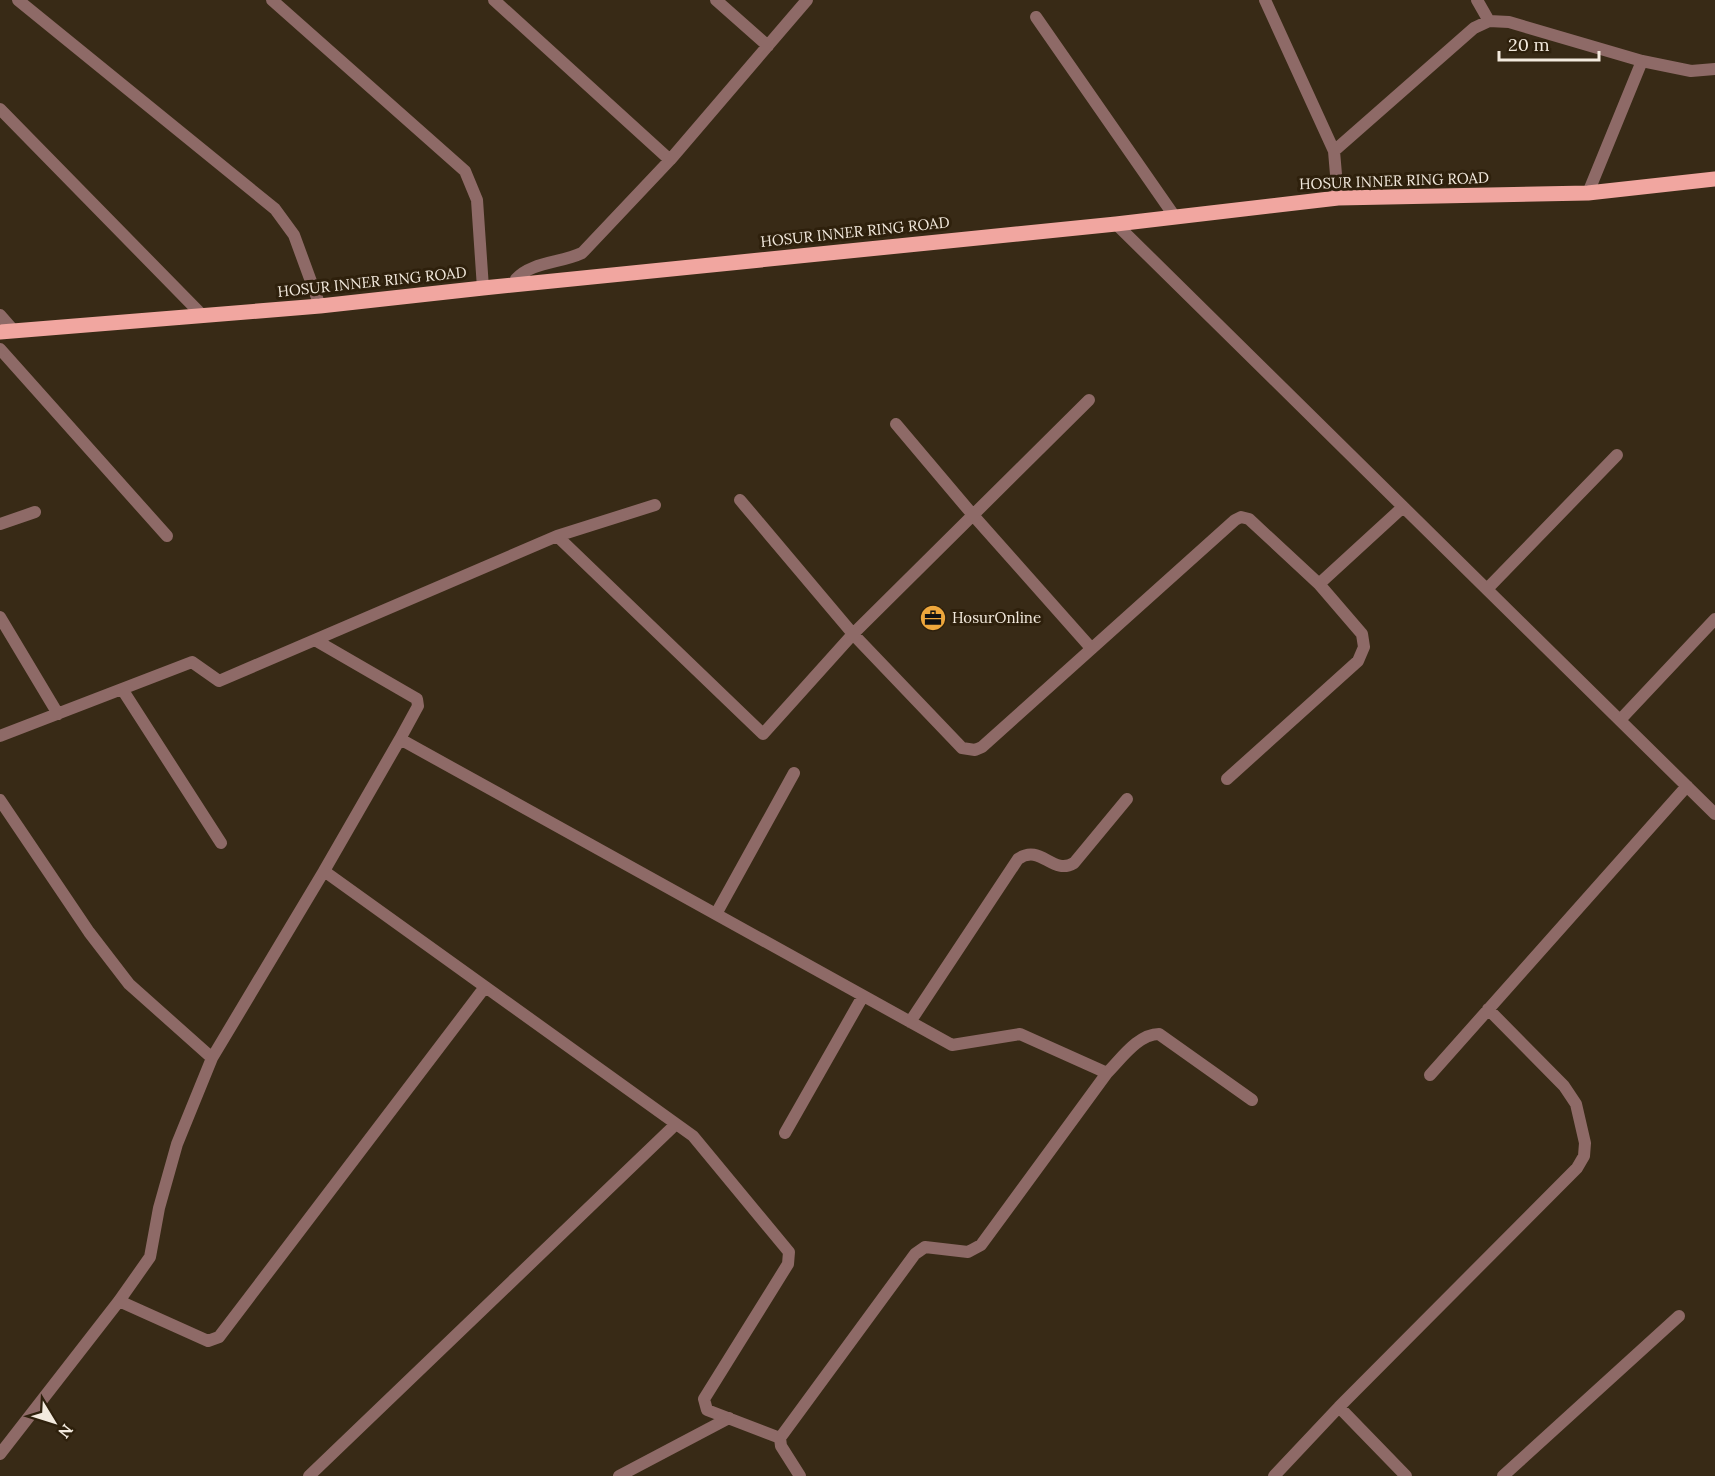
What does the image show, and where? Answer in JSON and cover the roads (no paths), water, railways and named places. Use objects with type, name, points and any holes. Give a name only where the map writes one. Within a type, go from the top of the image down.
[{"type":"main road","name":"HOSUR INNER RING ROAD","points":[[7,331],[320,306],[1116,224],[1338,198],[1588,193],[1715,179]]},
{"type":"street","points":[[18,0],[275,209],[294,235],[320,306]]},
{"type":"street","points":[[272,0],[465,171],[477,201],[483,288]]},
{"type":"street","points":[[494,0],[670,159]]},
{"type":"street","points":[[716,0],[768,46]]},
{"type":"street","points":[[516,285],[516,279],[524,270],[570,259],[582,253],[670,159],[807,0]]},
{"type":"street","points":[[1265,0],[1334,151],[1338,198]]},
{"type":"street","points":[[1477,0],[1489,21]]},
{"type":"street","points":[[1036,17],[1175,217]]},
{"type":"street","points":[[1334,151],[1474,28],[1489,21],[1509,22],[1641,61],[1691,71],[1715,69]]},
{"type":"street","points":[[1588,193],[1641,61]]},
{"type":"street","points":[[0,109],[204,316]]},
{"type":"street","points":[[1116,224],[1715,814]]},
{"type":"street","points":[[0,315],[7,331]]},
{"type":"street","points":[[0,349],[167,536]]},
{"type":"street","points":[[557,536],[763,734],[853,634],[1089,400]]},
{"type":"street","points":[[896,424],[1091,648]]},
{"type":"street","points":[[1487,589],[1617,454]]},
{"type":"street","points":[[740,500],[853,634],[962,748],[975,750],[982,747],[1235,520],[1241,517],[1249,519],[1319,584],[1362,634],[1364,648],[1358,661],[1227,779]]},
{"type":"street","points":[[0,736],[192,662],[219,681],[557,536],[655,505]]},
{"type":"street","points":[[1319,584],[1403,507]]},
{"type":"street","points":[[0,524],[35,512]]},
{"type":"street","points":[[0,617],[58,714]]},
{"type":"street","points":[[1620,720],[1715,619]]},
{"type":"street","points":[[0,1454],[119,1301],[150,1257],[159,1208],[177,1144],[212,1058],[324,872],[418,706],[417,699],[315,640]]},
{"type":"street","points":[[122,688],[221,843]]},
{"type":"street","points":[[400,739],[952,1045],[1020,1034],[1107,1073]]},
{"type":"street","points":[[716,914],[794,773]]},
{"type":"street","points":[[1430,1075],[1687,786]]},
{"type":"street","points":[[910,1022],[1018,859],[1031,853],[1060,866],[1068,867],[1074,863],[1127,799]]},
{"type":"street","points":[[0,800],[89,932],[129,984],[212,1058]]},
{"type":"street","points":[[324,872],[693,1136],[789,1252],[788,1264],[704,1399],[706,1410],[780,1438]]},
{"type":"street","points":[[119,1301],[208,1341],[219,1337],[485,987]]},
{"type":"street","points":[[784,1133],[863,996]]},
{"type":"street","points":[[1274,1476],[1339,1407],[1577,1168],[1584,1156],[1585,1143],[1576,1104],[1564,1086],[1488,1009]]},
{"type":"street","points":[[800,1476],[781,1446],[780,1438],[915,1254],[925,1247],[968,1252],[981,1245],[1107,1073],[1138,1042],[1152,1034],[1159,1034],[1252,1100]]},
{"type":"street","points":[[309,1476],[676,1124]]},
{"type":"street","points":[[1503,1476],[1679,1316]]},
{"type":"street","points":[[1339,1407],[1406,1476]]},
{"type":"street","points":[[619,1476],[729,1418]]},
{"type":"place","name":"HosurOnline","points":[[933,618]]}]
